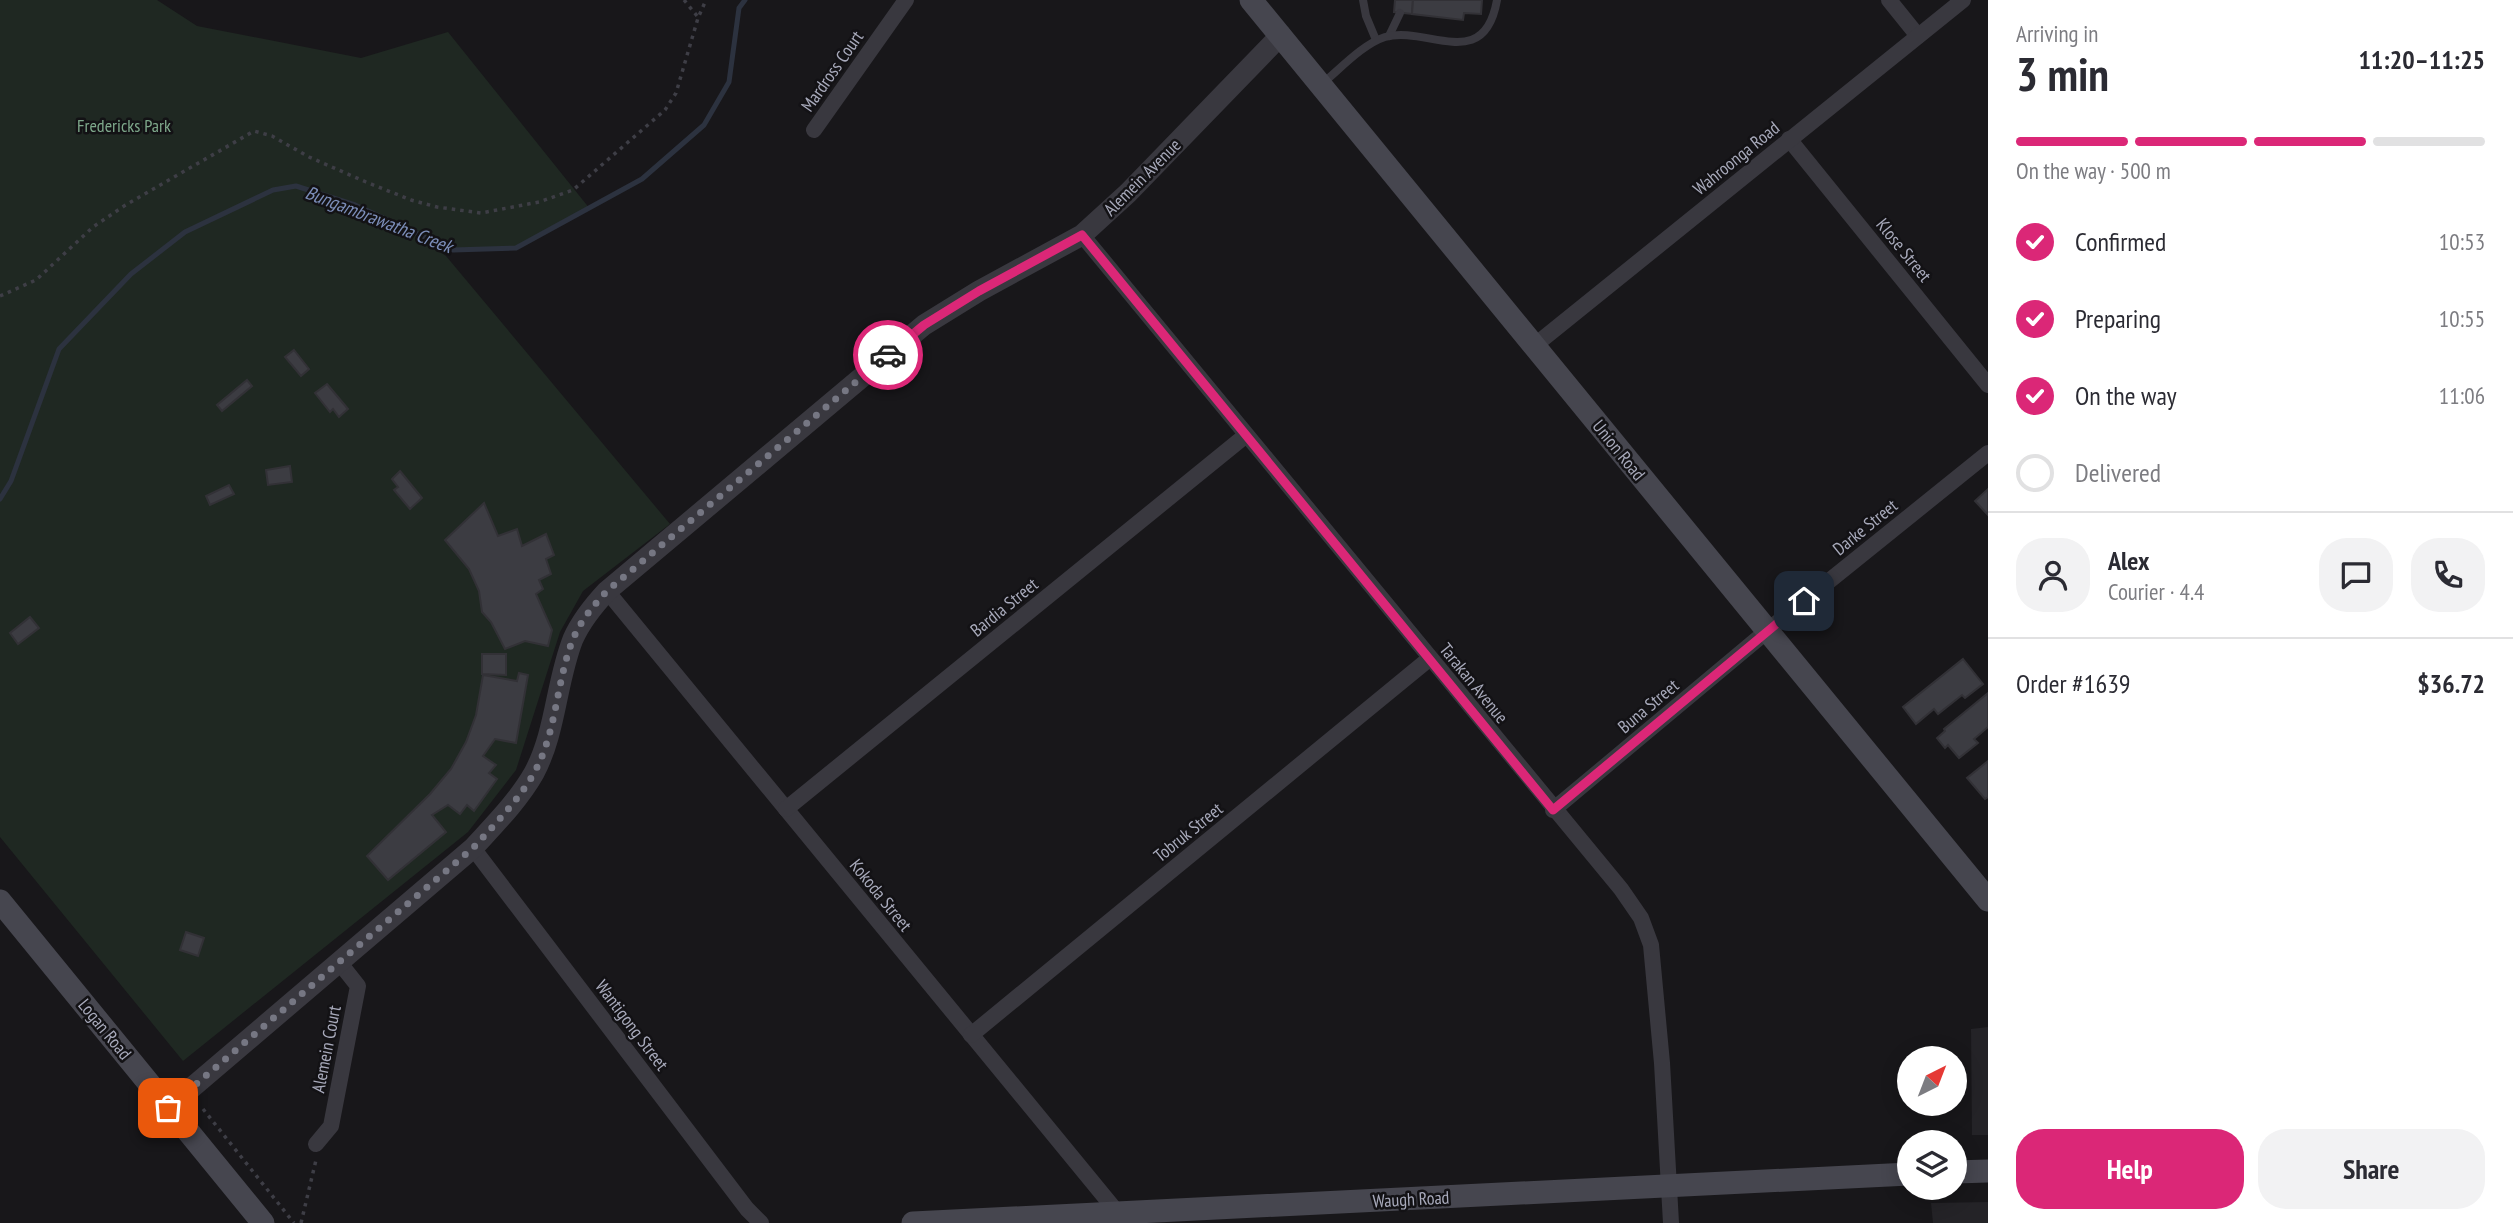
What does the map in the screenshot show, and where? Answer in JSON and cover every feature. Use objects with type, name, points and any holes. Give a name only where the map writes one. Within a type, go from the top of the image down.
[{"type":"main road","name":"Union Road","points":[[1251,0],[1988,900]]},
{"type":"main road","name":"Logan Road","points":[[0,901],[263,1223]]},
{"type":"main road","points":[[1967,1172],[1988,1171]]},
{"type":"main road","name":"Waugh Road","points":[[913,1223],[1121,1218],[1897,1175]]},
{"type":"street","name":"Mardross Court","points":[[814,130],[906,0]]},
{"type":"street","points":[[1889,0],[1918,36]]},
{"type":"street","name":"Wahroonga Road","points":[[1534,346],[1963,0]]},
{"type":"street","name":"Alemein Avenue","points":[[168,1108],[473,848],[510,808],[535,772],[550,730],[573,640],[587,614],[607,591],[924,325],[979,291],[1082,235],[1128,193],[1281,35]]},
{"type":"street","name":"Klose Street","points":[[1789,139],[1988,385]]},
{"type":"street","name":"Tarakan Avenue","points":[[1082,235],[1621,890],[1641,918],[1651,945],[1662,1063],[1671,1223]]},
{"type":"street","name":"Bardia Street","points":[[786,808],[1245,436]]},
{"type":"street","name":"Darke Street","points":[[1767,631],[1988,453]]},
{"type":"street","name":"Kokoda Street","points":[[607,591],[1121,1218]]},
{"type":"street","name":"Buna Street","points":[[1553,810],[1767,631]]},
{"type":"street","name":"Tobruk Street","points":[[971,1035],[1429,659]]},
{"type":"street","name":"Wantigong Street","points":[[473,848],[747,1209],[761,1223]]},
{"type":"street","name":"Alemein Court","points":[[316,1144],[331,1126],[358,986],[339,962]]},
{"type":"lane","points":[[1363,0],[1376,40]]},
{"type":"lane","points":[[1321,85],[1376,40],[1389,36],[1461,43],[1476,38],[1489,26],[1497,0]]},
{"type":"lane","points":[[1389,36],[1400,13]]},
{"type":"path","points":[[684,0],[698,18]]},
{"type":"path","points":[[0,296],[36,280],[93,227],[124,206],[254,131],[272,136],[309,157],[366,182],[437,207],[481,213],[538,202],[573,190],[665,110],[676,93],[706,0]]},
{"type":"path","points":[[202,1109],[294,1223]]},
{"type":"path","points":[[301,1223],[316,1167],[316,1144]]},
{"type":"shaded area","points":[[1988,1027],[1988,1135],[1972,1135],[1971,1029]]},
{"type":"shaded area","points":[[1988,1202],[1988,1223],[1933,1223],[1931,1203]]},
{"type":"green space","name":"Fredericks Park","points":[[0,0],[157,0],[197,26],[361,58],[448,32],[590,209],[516,248],[453,250],[416,235],[446,256],[670,524],[583,591],[560,632],[516,770],[468,832],[183,1061],[0,837]]},
{"type":"building","points":[[1395,0],[1413,0],[1412,14],[1394,12]]},
{"type":"building","points":[[1413,0],[1482,0],[1481,14],[1464,13],[1463,20],[1412,14]]},
{"type":"building","points":[[294,350],[309,369],[301,376],[285,357]]},
{"type":"building","points":[[247,380],[252,386],[222,411],[217,405]]},
{"type":"building","points":[[327,384],[348,409],[339,417],[333,409],[330,412],[315,393]]},
{"type":"building","points":[[290,466],[292,482],[268,485],[266,470]]},
{"type":"building","points":[[400,471],[422,498],[410,509],[394,490],[398,487],[392,479]]},
{"type":"building","points":[[229,485],[234,494],[210,505],[206,496]]},
{"type":"building","points":[[1988,489],[1988,515],[1975,501]]},
{"type":"building","points":[[484,503],[498,536],[517,529],[522,546],[546,534],[554,555],[546,559],[551,574],[539,580],[543,589],[536,594],[552,630],[548,646],[525,641],[505,649],[491,622],[482,612],[479,591],[469,569],[445,540]]},
{"type":"building","points":[[30,617],[39,628],[18,644],[10,633]]},
{"type":"building","points":[[482,654],[506,654],[506,675],[482,674]]},
{"type":"building","points":[[1963,659],[1983,684],[1965,698],[1962,695],[1938,714],[1934,709],[1916,724],[1903,707]]},
{"type":"building","points":[[519,673],[528,675],[516,743],[495,739],[483,756],[496,765],[489,773],[497,779],[474,811],[467,805],[460,814],[448,805],[432,815],[446,832],[388,880],[367,856],[430,794],[451,769],[466,742],[476,715],[483,675],[517,681]]},
{"type":"building","points":[[1988,693],[1988,727],[1974,739],[1978,743],[1959,758],[1948,745],[1945,748],[1937,738],[1944,729]]},
{"type":"building","points":[[1988,761],[1988,797],[1985,799],[1967,778]]},
{"type":"building","points":[[186,932],[204,938],[198,956],[180,950]]},
{"type":"waterway","name":"Bungambrawatha Creek","points":[[0,499],[11,481],[59,349],[131,274],[185,232],[273,190],[296,186],[355,205],[453,250],[516,248],[642,179],[704,125],[729,82],[739,8],[745,0]]},
{"type":"way so far","points":[[168,1108],[473,848],[510,808],[535,772],[550,730],[573,640],[587,614],[607,591],[888,355]]},
{"type":"route","points":[[888,355],[924,325],[979,291],[1082,235],[1553,810],[1804,601]]}]
